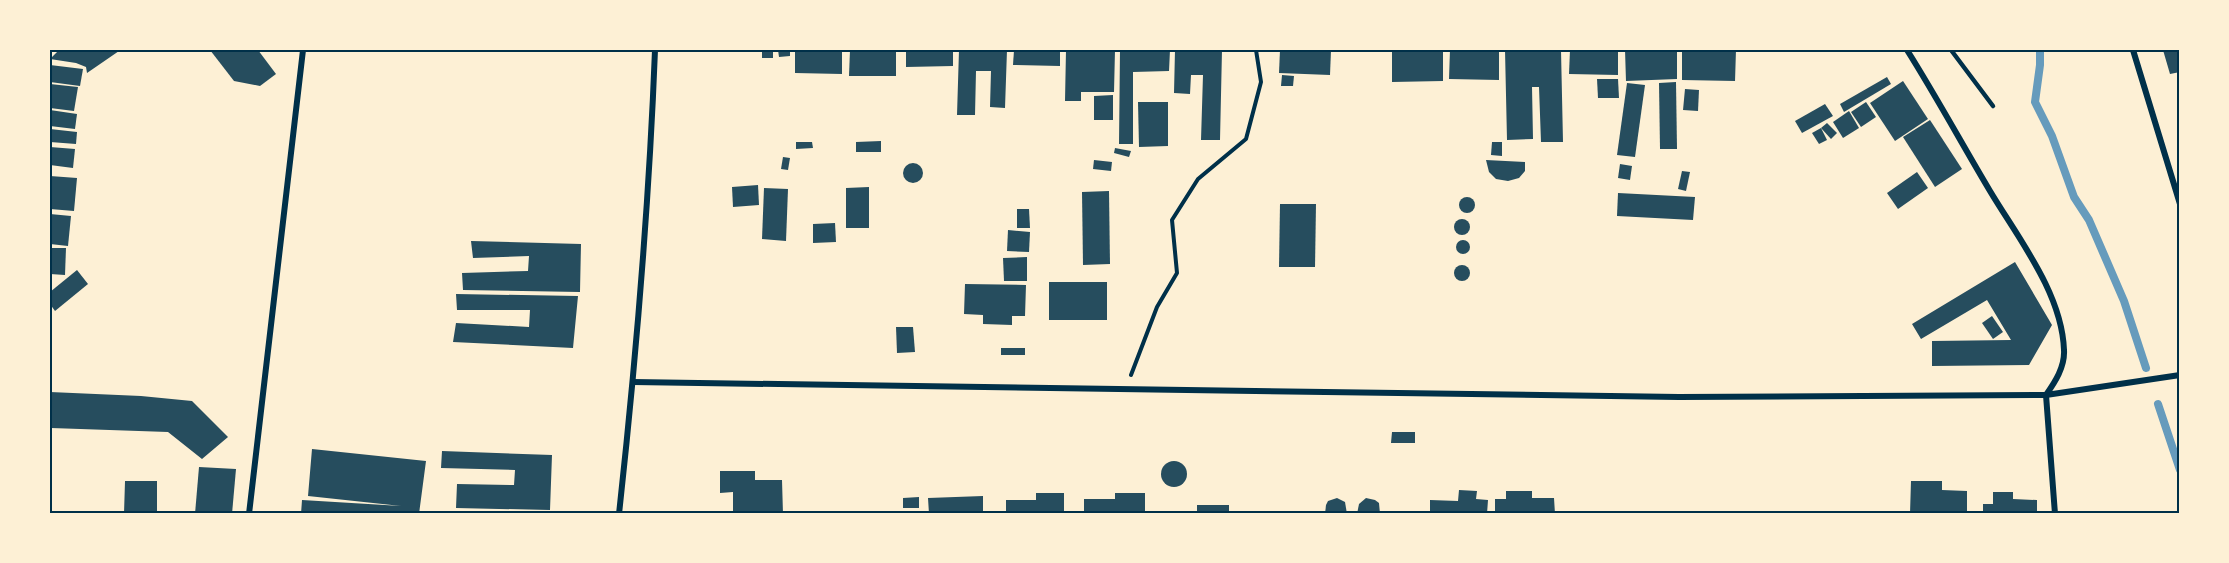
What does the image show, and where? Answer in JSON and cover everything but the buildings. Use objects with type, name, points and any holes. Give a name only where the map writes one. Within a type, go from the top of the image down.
[{"type":"street","points":[[249,513],[303,50]]},
{"type":"street","points":[[619,513],[633,382],[655,50]]},
{"type":"street","points":[[1907,50],[2018,233],[2051,297],[2063,335],[2064,354],[2062,367],[2046,395],[2055,513]]},
{"type":"street","points":[[2133,50],[2180,204]]},
{"type":"street","points":[[633,382],[1679,397],[2046,395],[2180,375]]},
{"type":"lane","points":[[1951,50],[1993,106]]},
{"type":"path","points":[[1128,388],[1133,366],[1153,317],[1177,273],[1172,220],[1198,179],[1246,139],[1261,82],[1256,50]]},
{"type":"waterway","points":[[2040,50],[2035,102],[2052,136],[2074,197],[2089,220],[2124,301],[2146,368]]},
{"type":"waterway","points":[[2158,404],[2180,470]]}]
